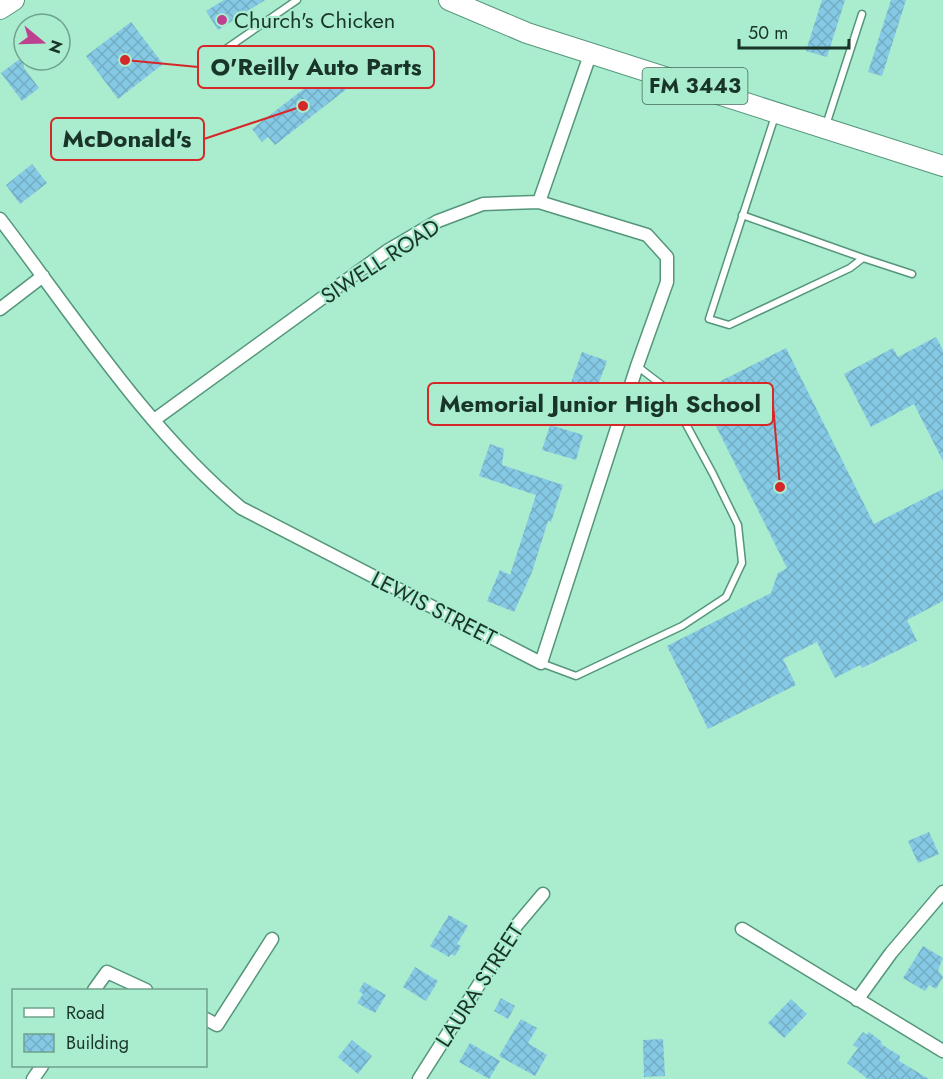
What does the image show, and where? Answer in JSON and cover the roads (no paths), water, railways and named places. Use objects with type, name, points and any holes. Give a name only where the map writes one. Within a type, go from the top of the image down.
[{"type":"main road","points":[[0,9],[14,0]]},
{"type":"main road","name":"FM 3443","points":[[449,0],[493,21],[943,166]]},
{"type":"street","points":[[539,202],[591,52]]},
{"type":"street","name":"SIWELL ROAD","points":[[154,420],[387,250],[438,221],[483,204],[539,202],[646,235],[667,257],[667,282],[637,366]]},
{"type":"street","name":"LEWIS STREET","points":[[0,219],[154,420],[205,478],[241,508],[541,663]]},
{"type":"street","points":[[0,309],[44,276]]},
{"type":"street","points":[[541,663],[637,366]]},
{"type":"street","points":[[857,1000],[891,953],[943,892]]},
{"type":"street","name":"LAURA STREET","points":[[419,1079],[516,926],[543,894]]},
{"type":"street","points":[[742,929],[943,1051]]},
{"type":"street","points":[[207,1020],[217,1025],[272,939]]},
{"type":"street","points":[[95,989],[107,972],[144,989]]},
{"type":"lane","points":[[207,62],[297,0]]},
{"type":"lane","points":[[825,128],[862,14]]},
{"type":"lane","points":[[776,112],[709,319],[729,325],[850,268],[863,258]]},
{"type":"lane","points":[[742,215],[912,274]]},
{"type":"lane","name":"LEWIS STREET","points":[[541,663],[576,676],[682,626],[726,597],[742,563],[738,525],[686,423],[667,389],[637,366]]},
{"type":"place","name":"Church's Chicken","points":[[222,20]]},
{"type":"place","name":"O'Reilly Auto Parts","points":[[125,60]]},
{"type":"place","name":"McDonald's","points":[[303,106]]},
{"type":"place","name":"Memorial Junior High School","points":[[780,487]]}]
